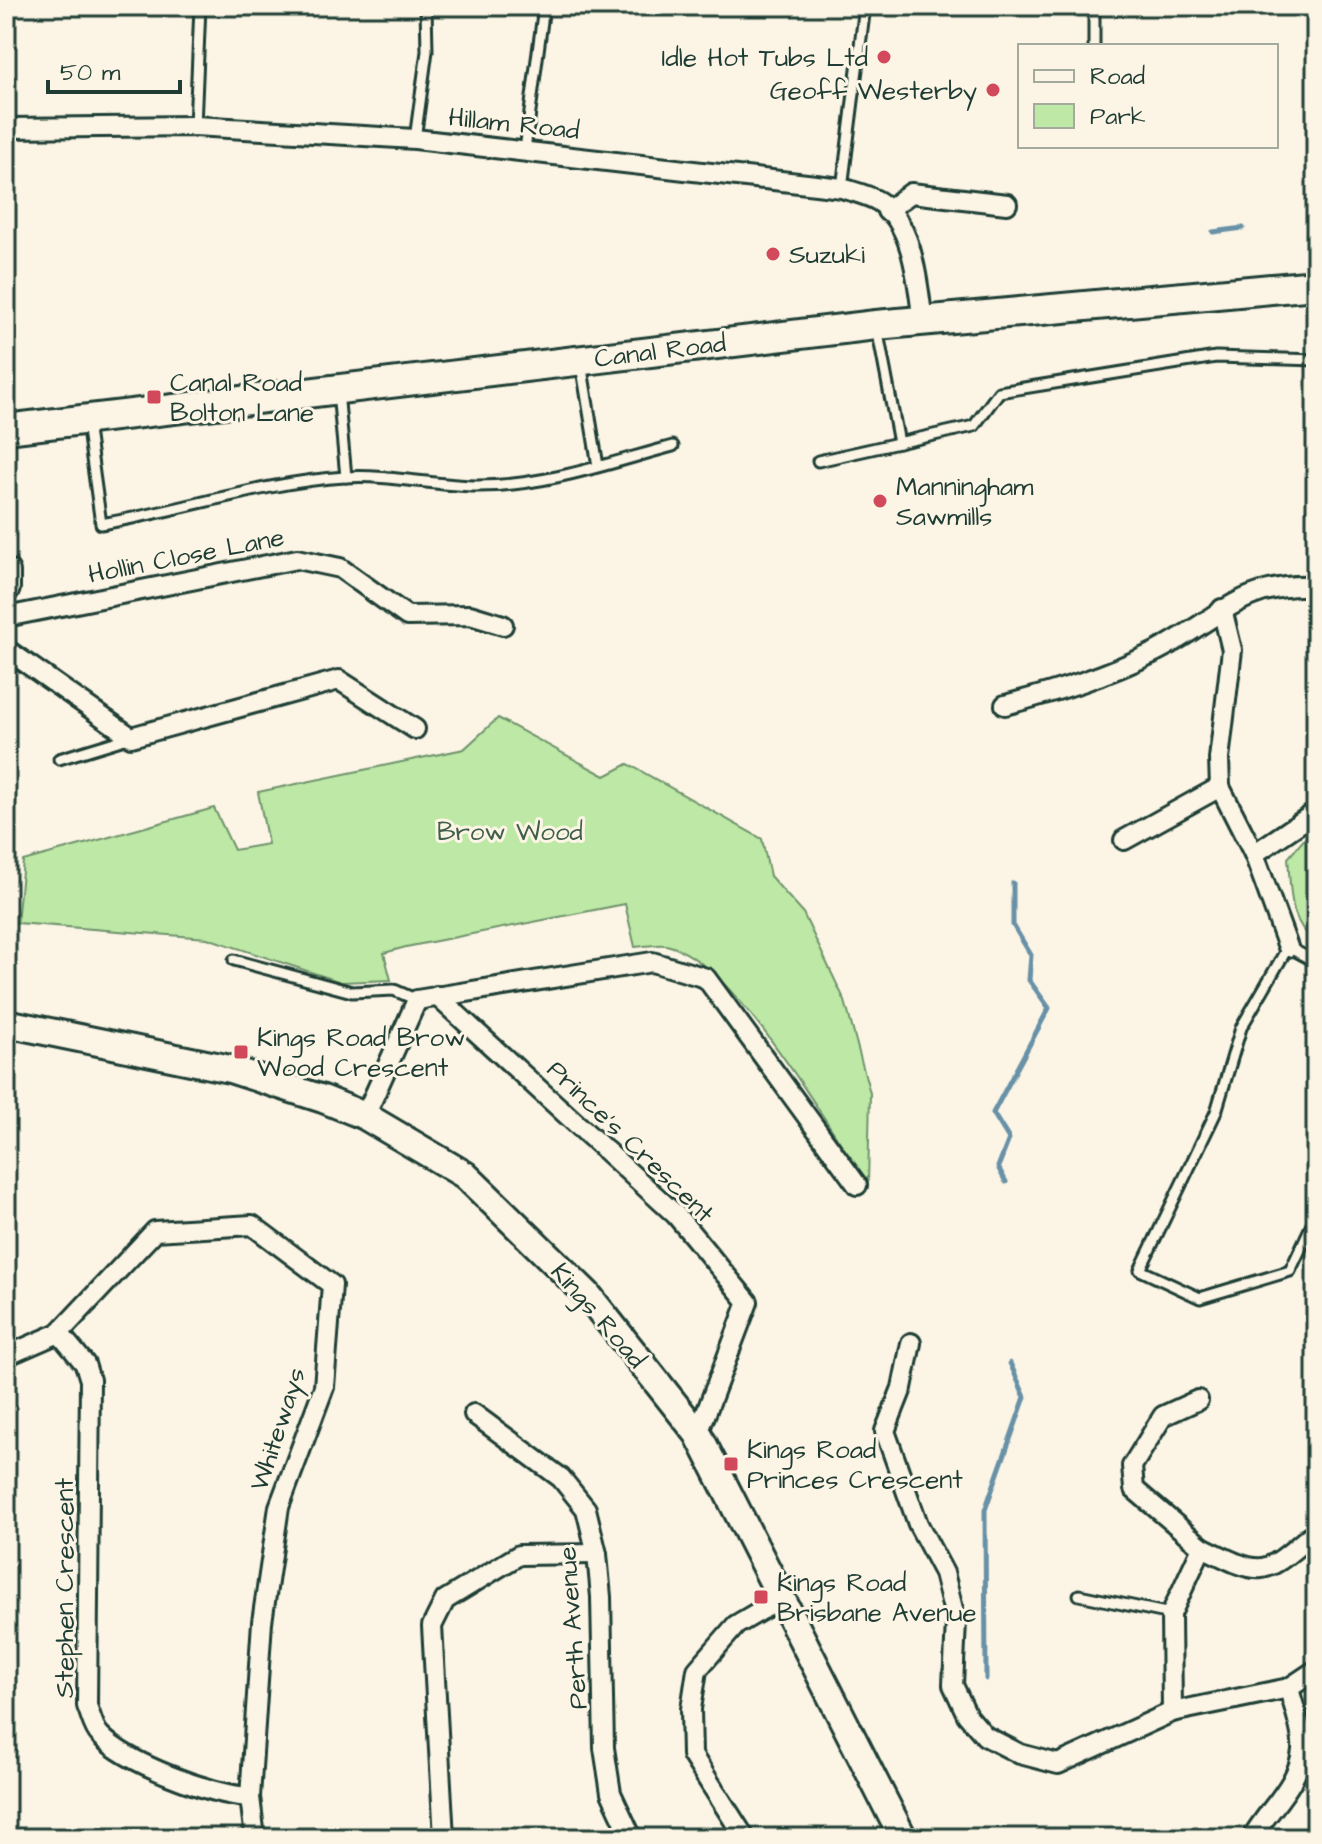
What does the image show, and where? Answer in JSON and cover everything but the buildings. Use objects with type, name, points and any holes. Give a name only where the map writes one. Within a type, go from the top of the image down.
[{"type":"main road","name":"Canal Road","points":[[6,429],[876,325],[1316,285]]},
{"type":"street","name":"Hillam Road","points":[[6,128],[195,126],[415,139],[842,188],[880,202],[907,236],[917,276],[923,323]]},
{"type":"street","points":[[887,211],[911,193],[1007,204]]},
{"type":"street","name":"Hollin Close Lane","points":[[6,617],[297,559],[340,568],[407,616],[470,615],[503,625]]},
{"type":"street","points":[[6,572],[6,588]]},
{"type":"street","points":[[1005,705],[1087,684],[1159,650],[1236,600],[1283,585],[1316,586]]},
{"type":"street","points":[[1222,609],[1232,650],[1219,759],[1220,787],[1254,854],[1288,947]]},
{"type":"street","points":[[6,649],[131,737],[339,680],[415,729]]},
{"type":"street","points":[[1124,840],[1220,787]]},
{"type":"street","points":[[1254,854],[1316,812]]},
{"type":"street","points":[[365,1116],[417,1000],[652,962],[706,978],[857,1185]]},
{"type":"street","name":"Prince's Crescent","points":[[437,996],[676,1215],[748,1302],[698,1434]]},
{"type":"street","name":"Kings Road","points":[[6,1023],[230,1069],[365,1116],[465,1175],[587,1294],[698,1434],[903,1838]]},
{"type":"street","name":"Kings Road","points":[[6,1040],[78,1037]]},
{"type":"street","name":"Whiteways","points":[[6,1356],[59,1333],[155,1231],[252,1225],[332,1285],[324,1387],[279,1507],[262,1622],[250,1797],[255,1838]]},
{"type":"street","name":"Stephen Crescent","points":[[59,1333],[85,1364],[90,1380],[87,1706],[98,1733],[128,1756],[228,1796],[250,1797]]},
{"type":"street","points":[[911,1343],[902,1388],[885,1431],[918,1524],[944,1573],[956,1621],[953,1685],[967,1715],[985,1736],[1020,1754],[1058,1764],[1172,1712],[1289,1688],[1316,1670]]},
{"type":"street","points":[[1198,1400],[1163,1416],[1132,1466],[1134,1489],[1202,1547],[1247,1570],[1273,1567],[1316,1531]]},
{"type":"street","name":"Perth Avenue","points":[[474,1414],[561,1478],[586,1509],[597,1554],[604,1748],[611,1793],[632,1838]]},
{"type":"street","points":[[1172,1712],[1171,1614],[1202,1547]]},
{"type":"street","points":[[444,1838],[432,1626],[445,1600],[519,1555],[597,1554]]},
{"type":"street","points":[[745,1838],[692,1755],[691,1709],[697,1670],[736,1625],[782,1598]]},
{"type":"street","points":[[1252,1838],[1264,1816],[1289,1788],[1303,1750],[1289,1688]]},
{"type":"lane","points":[[195,126],[200,6]]},
{"type":"lane","points":[[415,139],[427,51],[426,6]]},
{"type":"lane","points":[[525,150],[544,6]]},
{"type":"lane","points":[[842,188],[865,6]]},
{"type":"lane","points":[[1094,6],[1094,44]]},
{"type":"lane","points":[[876,325],[899,443]]},
{"type":"lane","points":[[818,461],[974,426],[999,392],[1216,357],[1316,360]]},
{"type":"lane","points":[[580,360],[598,466]]},
{"type":"lane","points":[[338,388],[346,477]]},
{"type":"lane","points":[[86,418],[101,524],[153,516],[210,499],[346,477],[478,486],[546,482],[673,446]]},
{"type":"lane","points":[[59,759],[131,737]]},
{"type":"lane","points":[[1316,962],[1288,947],[1241,1028],[1216,1112],[1140,1270],[1200,1298],[1290,1271],[1316,1216]]},
{"type":"lane","points":[[234,960],[352,992],[394,990],[417,1000]]},
{"type":"lane","points":[[1079,1595],[1171,1614]]},
{"type":"green space","name":"Brow Wood","points":[[498,718],[605,776],[628,764],[762,839],[770,876],[803,913],[845,1001],[870,1093],[868,1186],[805,1088],[749,1012],[720,980],[692,957],[666,945],[635,947],[625,904],[384,953],[391,980],[341,982],[207,938],[17,923],[23,861],[214,808],[234,850],[268,844],[258,792],[464,749]]},
{"type":"green space","points":[[1316,833],[1316,943],[1300,925],[1296,915],[1288,858],[1306,837]]},
{"type":"waterway","points":[[1213,232],[1243,228]]},
{"type":"waterway","points":[[1006,1182],[998,1167],[1009,1139],[993,1113],[1049,1008],[1029,980],[1031,955],[1013,925],[1013,883]]},
{"type":"waterway","points":[[986,1679],[985,1510],[1025,1397],[1010,1363]]},
{"type":"place","name":"Idle Hot Tubs Ltd","points":[[884,57]]},
{"type":"place","name":"Geoff Westerby","points":[[993,90]]},
{"type":"place","name":"Suzuki","points":[[773,254]]},
{"type":"place","name":"Canal Road Bolton Lane","points":[[154,397]]},
{"type":"place","name":"Manningham Sawmills","points":[[880,501]]},
{"type":"place","name":"Kings Road Brow Wood Crescent","points":[[241,1052]]},
{"type":"place","name":"Kings Road Princes Crescent","points":[[731,1464]]},
{"type":"place","name":"Kings Road Brisbane Avenue","points":[[761,1597]]}]
